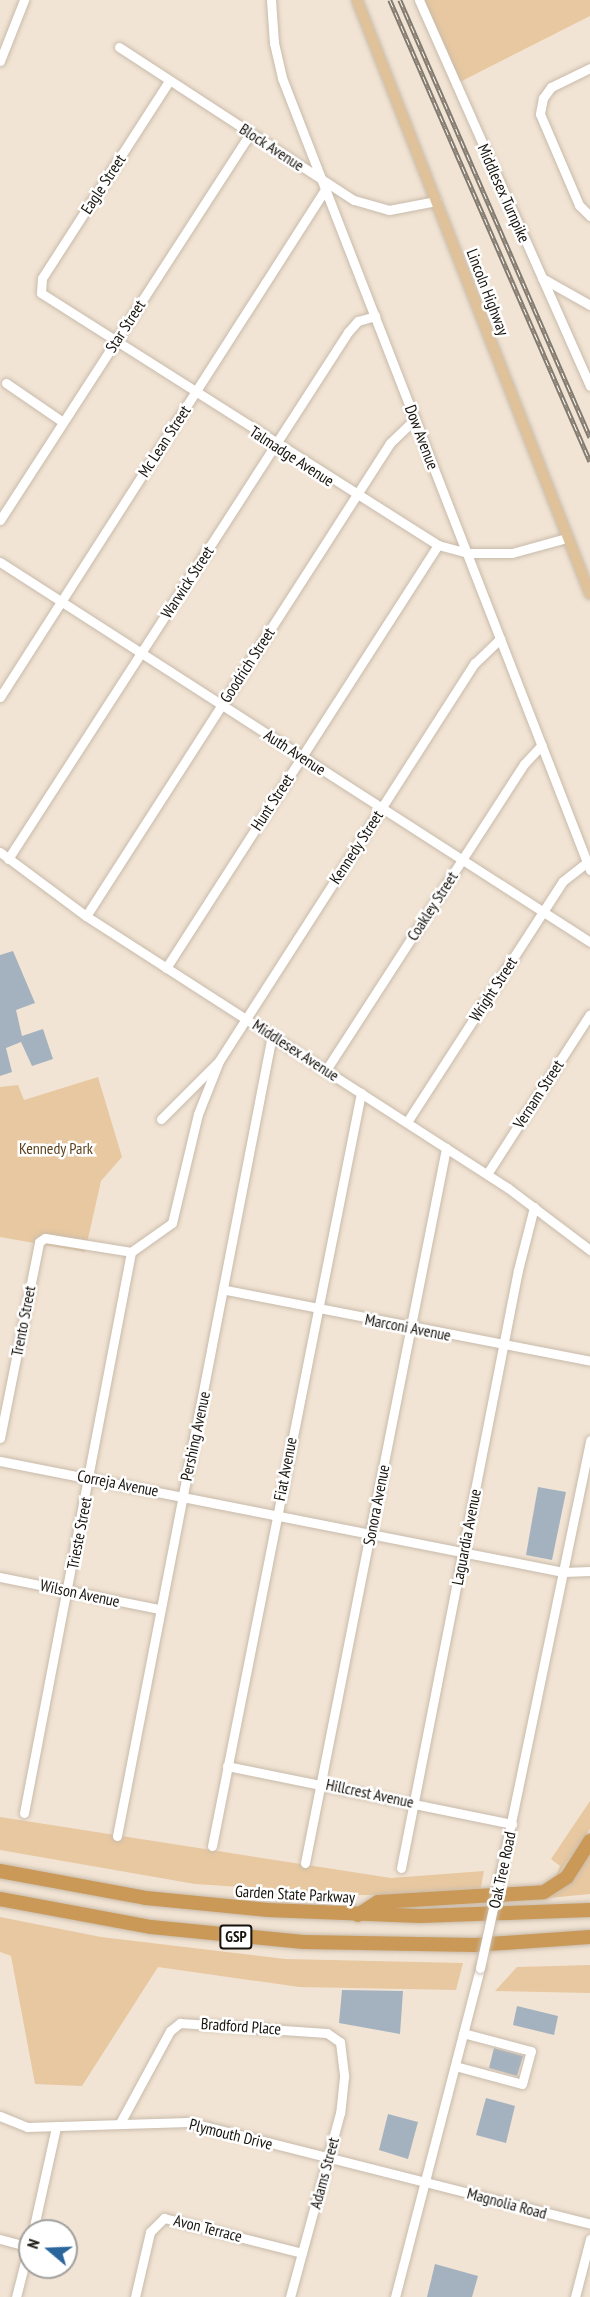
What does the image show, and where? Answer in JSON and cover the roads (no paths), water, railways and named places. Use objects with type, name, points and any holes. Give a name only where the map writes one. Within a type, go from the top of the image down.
[{"type":"highway","points":[[358,1914],[378,1902],[543,1892],[567,1877],[590,1841]]},
{"type":"highway","name":"Garden State Parkway","points":[[0,1870],[146,1898],[358,1914],[590,1910]]},
{"type":"highway","name":"GSP","points":[[0,1899],[121,1922],[243,1937],[475,1945],[590,1937]]},
{"type":"main road","name":"Lincoln Highway","points":[[357,0],[590,594]]},
{"type":"street","points":[[0,61],[24,0]]},
{"type":"street","name":"Dow Avenue","points":[[271,0],[274,43],[282,78],[328,185],[375,316],[588,866]]},
{"type":"street","name":"Middlesex Turnpike","points":[[419,0],[590,386]]},
{"type":"street","name":"Block Avenue","points":[[119,47],[328,185],[382,209],[436,201]]},
{"type":"street","points":[[590,68],[551,87],[543,98],[540,114],[579,205],[590,216]]},
{"type":"street","name":"Eagle Street","points":[[39,289],[169,81]]},
{"type":"street","name":"Star Street","points":[[0,520],[250,133]]},
{"type":"street","name":"Mc Lean Street","points":[[0,697],[328,185]]},
{"type":"street","points":[[542,278],[590,304]]},
{"type":"street","name":"Talmadge Avenue","points":[[39,289],[115,342],[275,445],[438,545],[468,553],[528,551],[567,538]]},
{"type":"street","name":"Warwick Street","points":[[8,860],[351,328],[375,316]]},
{"type":"street","points":[[6,383],[63,422]]},
{"type":"street","name":"Goodrich Street","points":[[86,916],[390,443],[415,419]]},
{"type":"street","name":"Hunt Street","points":[[166,968],[438,545]]},
{"type":"street","name":"Auth Avenue","points":[[0,562],[590,942]]},
{"type":"street","name":"Kennedy Street","points":[[131,1252],[156,1239],[176,1217],[198,1114],[219,1060],[479,657],[500,639]]},
{"type":"street","points":[[0,676],[10,682]]},
{"type":"street","name":"Coakley Street","points":[[327,1070],[462,860],[542,745]]},
{"type":"street","name":"Middlesex Avenue","points":[[0,852],[86,916],[487,1174],[590,1250]]},
{"type":"street","name":"Wright Street","points":[[407,1122],[567,875],[588,866]]},
{"type":"street","name":"Vernam Street","points":[[487,1174],[590,1014]]},
{"type":"street","name":"Pershing Avenue","points":[[117,1836],[159,1609],[226,1290],[272,1035]]},
{"type":"street","name":"Kennedy Street","points":[[161,1119],[219,1060]]},
{"type":"street","name":"Fiat Avenue","points":[[212,1846],[316,1309],[361,1093]]},
{"type":"street","name":"Sonora Avenue","points":[[305,1863],[446,1148]]},
{"type":"street","name":"Laguardia Avenue","points":[[401,1868],[502,1345],[534,1207]]},
{"type":"street","name":"Trento Street","points":[[0,1438],[41,1240],[131,1252]]},
{"type":"street","name":"Trieste Street","points":[[24,1813],[131,1252]]},
{"type":"street","name":"Marconi Avenue","points":[[226,1290],[410,1329],[590,1361]]},
{"type":"street","name":"Oak Tree Road","points":[[395,2297],[480,1968],[512,1824],[590,1440]]},
{"type":"street","name":"Correja Avenue","points":[[0,1461],[371,1532],[563,1572],[590,1571]]},
{"type":"street","name":"Wilson Avenue","points":[[0,1577],[159,1609]]},
{"type":"street","name":"Hillcrest Avenue","points":[[226,1766],[321,1783],[512,1824]]},
{"type":"street","name":"Bradford Place","points":[[120,2124],[170,2031],[180,2023],[327,2033],[342,2048]]},
{"type":"street","points":[[455,2066],[522,2084],[531,2051],[463,2033]]},
{"type":"street","name":"Adams Street","points":[[290,2297],[343,2097],[342,2048]]},
{"type":"street","name":"Plymouth Drive","points":[[0,2116],[27,2127],[188,2122],[424,2183]]},
{"type":"street","points":[[36,2219],[56,2127]]},
{"type":"street","name":"Magnolia Road","points":[[424,2183],[590,2224]]},
{"type":"street","name":"Avon Terrace","points":[[135,2297],[150,2232],[164,2217],[302,2253]]},
{"type":"street","points":[[0,2239],[18,2243]]},
{"type":"street","points":[[575,2297],[590,2239]]},
{"type":"street","points":[[16,2297],[20,2279]]},
{"type":"railway","points":[[390,0],[590,461]]},
{"type":"railway","points":[[400,0],[590,437]]},
{"type":"park label","name":"Kennedy Park","points":[[56,1148]]}]
